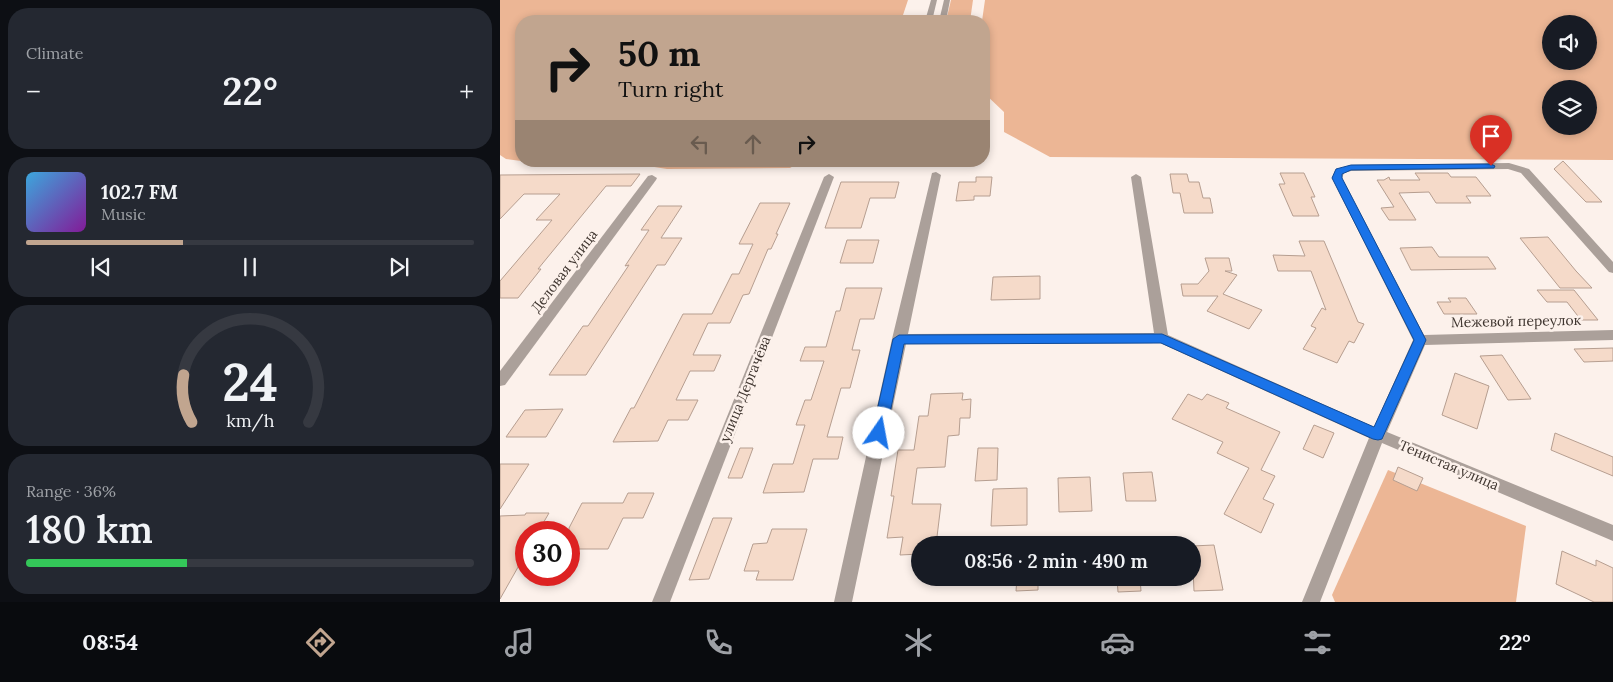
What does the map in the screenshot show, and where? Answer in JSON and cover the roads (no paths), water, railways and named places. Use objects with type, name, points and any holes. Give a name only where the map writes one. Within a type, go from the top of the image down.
[{"type":"street","points":[[930,15],[934,0]]},
{"type":"street","points":[[943,15],[947,0]]},
{"type":"street","points":[[1311,602],[1378,435],[1420,340],[1337,178],[1340,171],[1351,168],[1509,166],[1525,171],[1613,269]]},
{"type":"street","points":[[843,602],[936,175]]},
{"type":"street","name":"улица Дергачёва","points":[[661,602],[829,177]]},
{"type":"street","points":[[899,339],[1162,338],[1158,323],[1136,177]]},
{"type":"street","name":"Деловая улица","points":[[500,381],[652,178]]},
{"type":"street","name":"Межевой переулок","points":[[1420,340],[1613,335]]},
{"type":"street","name":"Тенистая улица","points":[[1162,338],[1378,435],[1613,534]]}]
